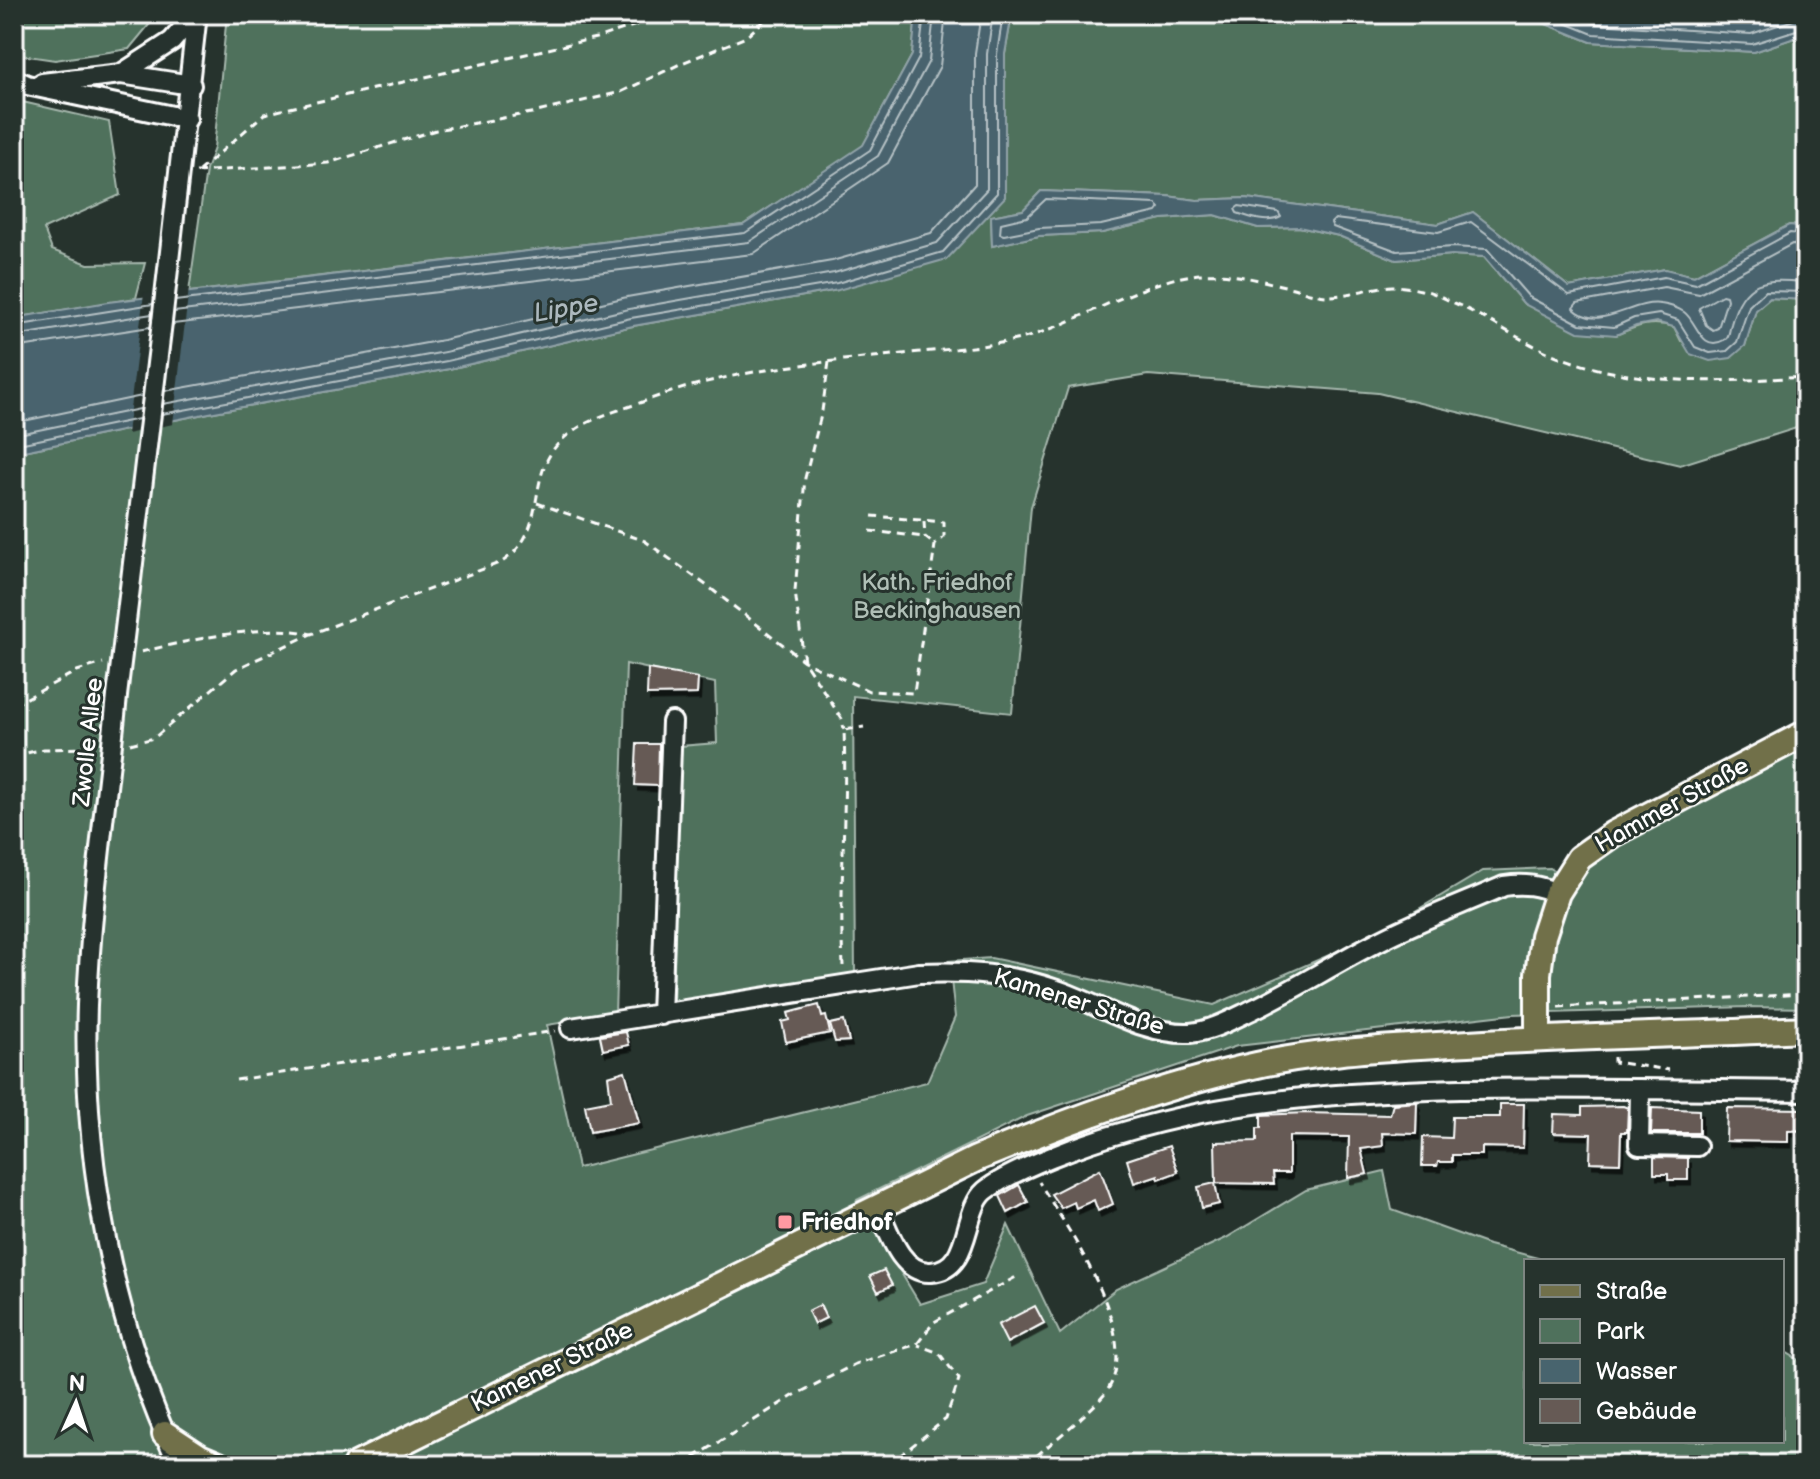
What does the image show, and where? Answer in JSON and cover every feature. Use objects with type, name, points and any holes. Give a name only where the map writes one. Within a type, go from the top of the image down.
[{"type":"main road","name":"Hammer Straße","points":[[1538,1038],[1537,1008],[1543,936],[1557,893],[1579,858],[1595,845],[1806,733]]},
{"type":"main road","name":"Kamener Straße","points":[[356,1465],[976,1159],[1033,1135],[1154,1093],[1257,1065],[1359,1050],[1538,1038],[1806,1029]]},
{"type":"main road","points":[[165,1434],[200,1457],[219,1465]]},
{"type":"street","points":[[121,74],[172,41],[196,14]]},
{"type":"street","name":"Zwolle Allee","points":[[179,1465],[137,1359],[113,1269],[98,1188],[89,1092],[87,1007],[117,696],[175,220],[190,172],[187,119],[196,14]]},
{"type":"street","points":[[21,82],[121,74],[191,85]]},
{"type":"street","points":[[21,82],[187,119]]},
{"type":"street","points":[[661,1015],[672,722]]},
{"type":"street","name":"Kamener Straße","points":[[571,1028],[919,973],[963,971],[993,973],[1058,990],[1152,1027],[1190,1033],[1231,1020],[1299,987],[1377,942],[1504,886],[1523,883],[1557,893]]},
{"type":"street","points":[[1640,1089],[1639,1145],[1697,1146]]},
{"type":"street","points":[[877,1206],[903,1258],[915,1269],[930,1272],[945,1269],[956,1258],[976,1204],[984,1192],[1030,1167],[1080,1147],[1207,1110],[1396,1091],[1806,1091]]},
{"type":"path","points":[[190,172],[264,114],[596,38],[670,14]]},
{"type":"path","points":[[190,172],[328,163],[436,130],[537,112],[621,92],[746,37],[771,14]]},
{"type":"path","points":[[14,756],[44,749],[112,748],[154,738],[236,669],[311,634],[502,562],[518,551],[532,526],[539,476],[550,450],[573,430],[596,419],[716,378],[786,365],[976,347],[1023,338],[1071,322],[1161,284],[1195,274],[1223,273],[1327,296],[1392,286],[1426,290],[1491,320],[1543,350],[1594,368],[1652,379],[1717,383],[1806,377]]},
{"type":"path","points":[[829,362],[822,411],[805,478],[795,591],[804,661],[842,719],[844,730],[843,986]]},
{"type":"path","points":[[537,503],[645,541],[804,661],[869,691],[914,693],[935,545],[944,537],[944,522],[872,516]]},
{"type":"path","points":[[924,520],[925,537]]},
{"type":"path","points":[[870,531],[925,537],[935,545]]},
{"type":"path","points":[[139,653],[192,639],[285,630],[311,634]]},
{"type":"path","points":[[14,705],[77,671],[108,662]]},
{"type":"path","points":[[844,730],[864,727]]},
{"type":"path","points":[[1537,1008],[1806,994]]},
{"type":"path","points":[[236,1080],[571,1028]]},
{"type":"path","points":[[1026,1465],[1104,1395],[1113,1380],[1117,1357],[1110,1310],[1030,1167]]},
{"type":"path","points":[[682,1465],[793,1396],[843,1370],[917,1344],[934,1322],[1016,1277]]},
{"type":"path","points":[[888,1465],[946,1419],[959,1379],[939,1353],[917,1344]]},
{"type":"green space","points":[[14,14],[158,14],[129,49],[55,60],[14,54]]},
{"type":"green space","points":[[227,14],[916,14],[912,55],[863,146],[743,225],[189,292],[206,170],[214,148]]},
{"type":"green space","name":"Kath. Friedhof Beckinghausen","points":[[1012,14],[1521,14],[1591,42],[1754,52],[1806,34],[1806,227],[1789,225],[1694,276],[1665,269],[1569,287],[1473,212],[1438,224],[1246,198],[1197,200],[1041,191],[1023,210],[991,216],[992,246],[1039,236],[1102,233],[1162,219],[1215,215],[1258,228],[1299,227],[1339,236],[1396,260],[1452,255],[1484,257],[1524,304],[1616,335],[1658,324],[1674,327],[1681,341],[1745,346],[1756,310],[1770,298],[1806,300],[1806,425],[1680,465],[1378,393],[1148,375],[1068,388],[1031,507],[1012,713],[853,696],[855,979],[673,1006],[680,746],[717,743],[715,683],[626,664],[615,1014],[547,1025],[578,1168],[927,1082],[955,1017],[949,961],[991,958],[1214,1005],[1373,936],[1483,871],[1550,868],[1565,877],[1579,858],[1806,732],[1806,1008],[1513,1014],[1237,1046],[1027,1116],[857,1200],[920,1304],[983,1284],[1008,1225],[1060,1334],[1116,1289],[1226,1238],[1306,1190],[1384,1171],[1392,1210],[1489,1245],[1542,1259],[1524,1259],[1524,1443],[1784,1443],[1784,1351],[1806,1364],[1806,1465],[14,1465],[14,453],[449,369],[633,326],[838,290],[1005,54]]},
{"type":"green space","points":[[14,100],[109,122],[120,195],[44,229],[52,250],[88,264],[145,263],[136,298],[14,318]]},
{"type":"water","name":"Lippe","points":[[916,14],[1012,14],[1005,54],[1005,197],[947,259],[838,290],[633,326],[449,369],[14,453],[14,318],[108,302],[743,225],[863,145],[912,55]]},
{"type":"water","points":[[1521,14],[1806,14],[1806,34],[1754,52],[1591,42]]},
{"type":"water","points":[[1041,191],[1197,200],[1246,198],[1438,224],[1473,212],[1569,287],[1665,269],[1694,276],[1789,225],[1806,227],[1806,300],[1770,298],[1756,310],[1745,346],[1731,358],[1710,361],[1690,354],[1674,327],[1656,322],[1616,335],[1578,332],[1524,304],[1484,257],[1452,255],[1396,260],[1339,236],[1299,227],[1258,228],[1215,215],[1162,219],[1102,233],[1039,236],[992,246],[991,216],[1023,210]]},
{"type":"pier","points":[[189,288],[173,424],[127,434],[144,293]]},
{"type":"building","points":[[648,669],[698,678],[697,694],[647,695]]},
{"type":"building","points":[[637,744],[659,744],[658,786],[635,785]]},
{"type":"building","points":[[819,1005],[822,1017],[826,1016],[830,1033],[786,1042],[782,1022],[790,1020],[788,1013]]},
{"type":"building","points":[[844,1021],[849,1041],[835,1042],[830,1024]]},
{"type":"building","points":[[626,1032],[629,1045],[603,1050],[600,1036]]},
{"type":"building","points":[[625,1071],[639,1123],[590,1132],[585,1105],[611,1100],[608,1076]]},
{"type":"building","points":[[1417,1102],[1416,1134],[1382,1133],[1383,1146],[1361,1149],[1367,1174],[1348,1178],[1349,1137],[1289,1136],[1289,1173],[1273,1173],[1274,1184],[1216,1183],[1215,1142],[1257,1141],[1261,1115],[1390,1115],[1393,1104]]},
{"type":"building","points":[[1500,1104],[1524,1104],[1523,1148],[1482,1147],[1482,1155],[1452,1155],[1452,1162],[1422,1166],[1423,1137],[1451,1138],[1452,1117],[1500,1117]]},
{"type":"building","points":[[1582,1107],[1628,1108],[1627,1132],[1621,1132],[1620,1163],[1590,1162],[1591,1134],[1553,1133],[1554,1114],[1582,1115]]},
{"type":"building","points":[[1652,1108],[1699,1110],[1699,1133],[1651,1133]]},
{"type":"building","points":[[1727,1108],[1806,1109],[1806,1130],[1788,1131],[1788,1142],[1726,1141]]},
{"type":"building","points":[[1169,1146],[1178,1172],[1134,1183],[1127,1160]]},
{"type":"building","points":[[1654,1157],[1688,1158],[1688,1180],[1668,1180],[1668,1174],[1654,1174]]},
{"type":"building","points":[[1100,1169],[1113,1204],[1098,1211],[1094,1200],[1076,1208],[1074,1202],[1061,1208],[1051,1194]]},
{"type":"building","points":[[1215,1183],[1219,1204],[1202,1208],[1198,1187]]},
{"type":"building","points":[[1019,1185],[1028,1202],[1008,1213],[1000,1196]]},
{"type":"building","points":[[884,1270],[892,1285],[878,1292],[870,1276]]},
{"type":"building","points":[[820,1305],[826,1318],[814,1324],[808,1311]]},
{"type":"building","points":[[1035,1306],[1044,1323],[1007,1343],[998,1325]]},
{"type":"place","name":"Friedhof","points":[[785,1222]]}]
